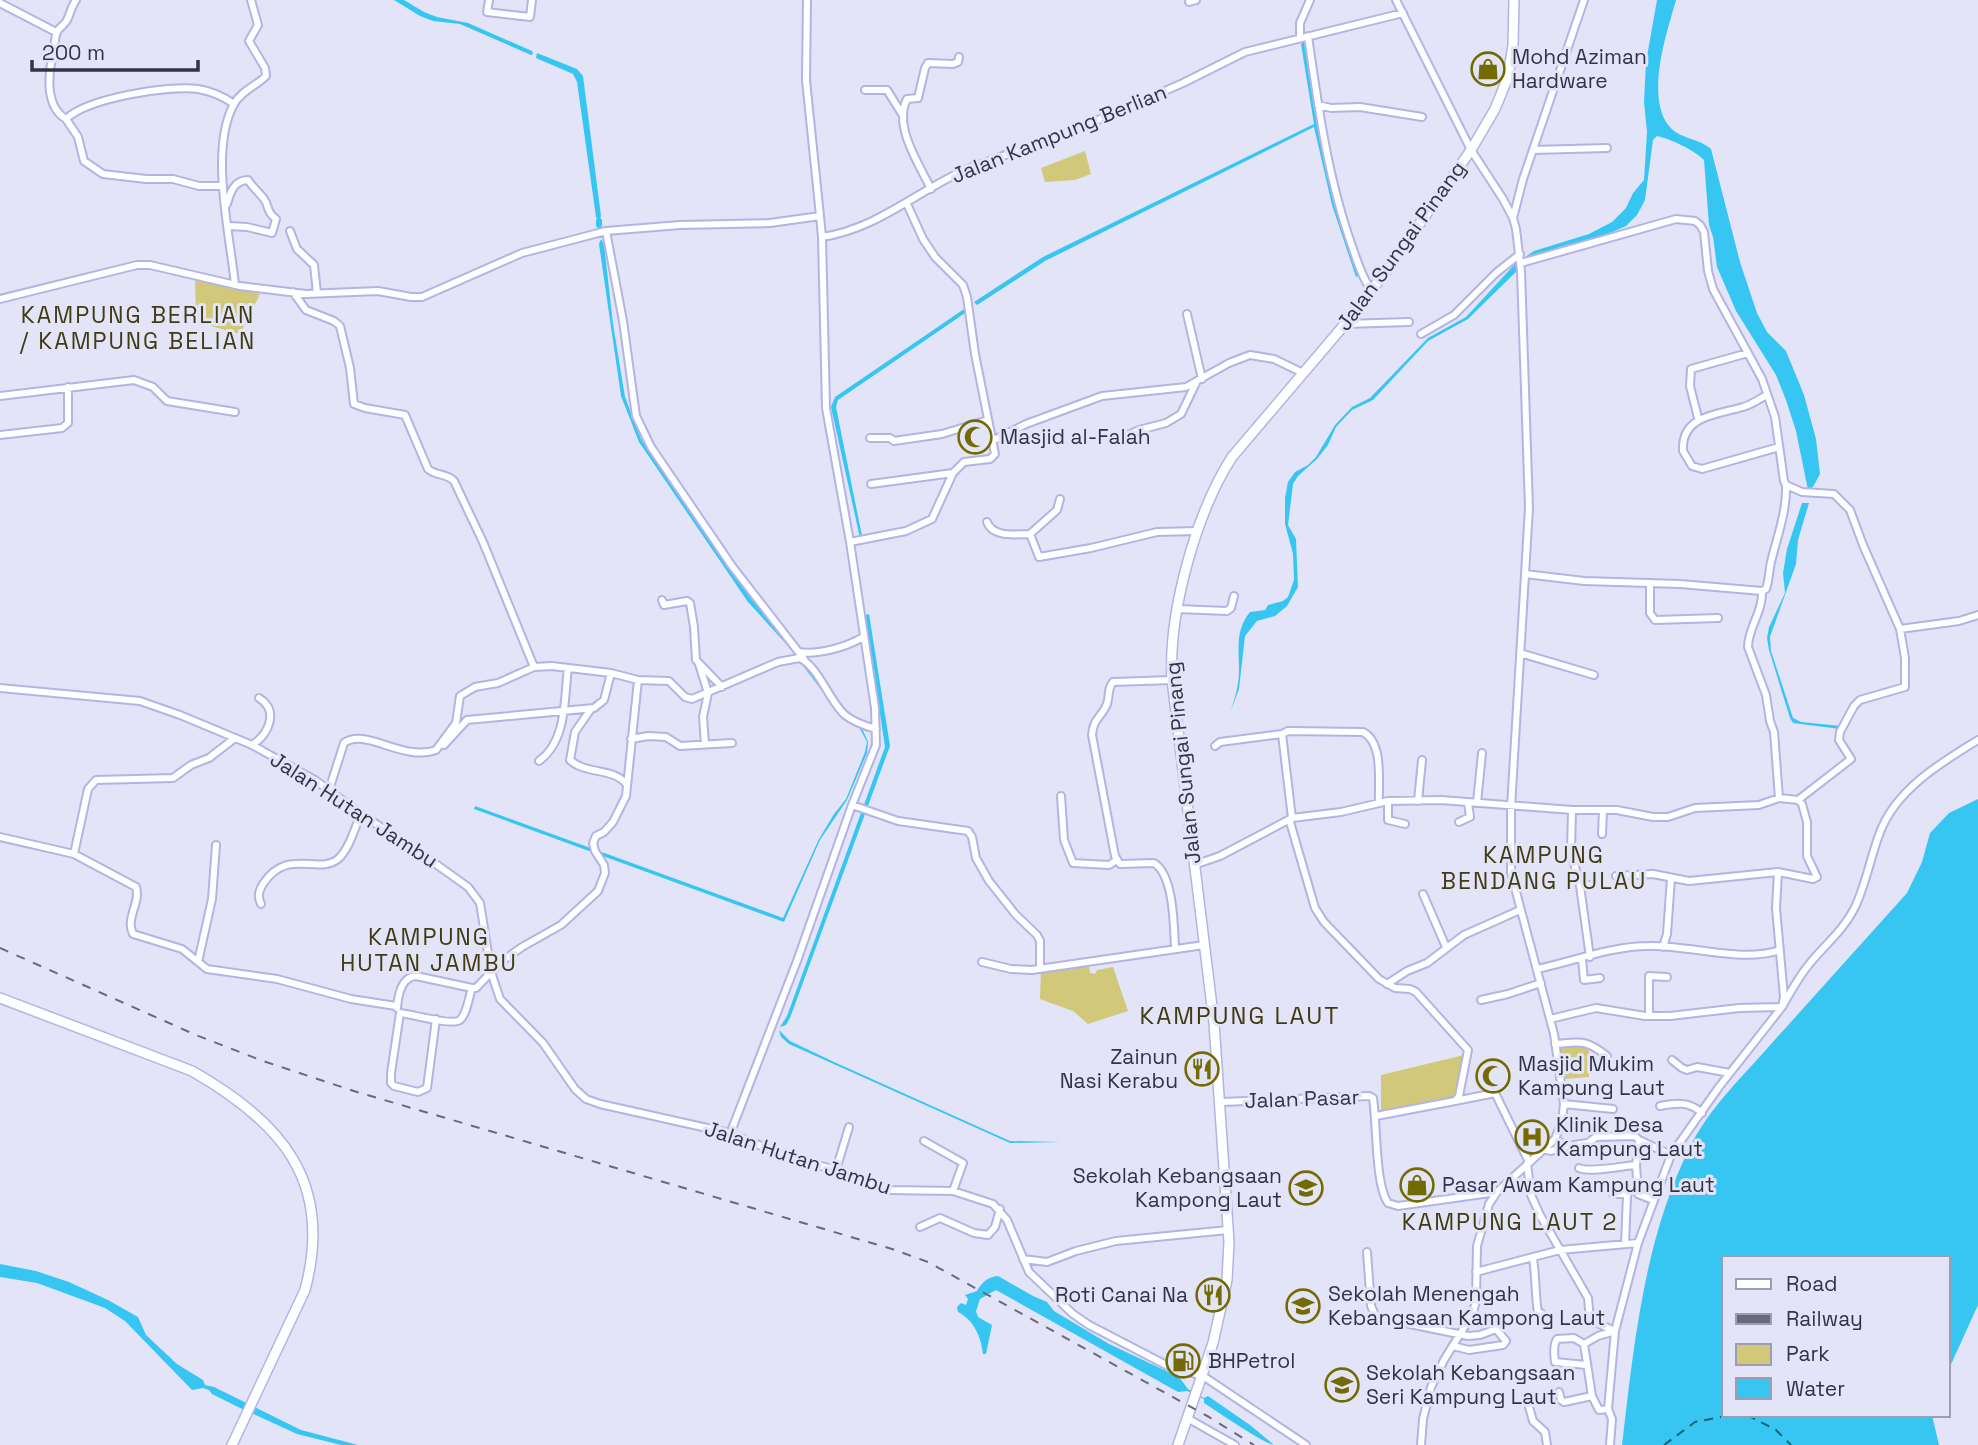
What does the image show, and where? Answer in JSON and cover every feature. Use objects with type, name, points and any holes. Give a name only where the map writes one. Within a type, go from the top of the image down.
[{"type":"street","points":[[76,0],[69,10],[67,22],[56,32],[49,85],[51,98],[78,137],[84,161],[103,174],[146,179],[173,178],[199,186],[223,186]]},
{"type":"street","points":[[235,285],[223,186],[224,135],[234,104],[246,90],[266,76],[265,68],[249,41],[258,25],[251,0]]},
{"type":"street","points":[[489,0],[487,12],[530,17],[532,0]]},
{"type":"street","points":[[730,1133],[874,751],[876,729],[850,542],[827,408],[822,237],[806,80],[807,0]]},
{"type":"street","points":[[1300,38],[1300,23],[1310,0]]},
{"type":"street","points":[[1396,0],[1471,150],[1513,218],[1520,259],[1530,508],[1511,807],[1511,873],[1550,1019],[1564,1104],[1560,1130],[1555,1139],[1497,1192],[1489,1204],[1478,1246],[1473,1313],[1436,1375],[1427,1401],[1421,1445]]},
{"type":"street","name":"Jalan Sungai Pinang","points":[[1178,1445],[1213,1343],[1227,1280],[1228,1230],[1221,1102],[1172,680],[1172,645],[1177,609],[1198,531],[1217,481],[1232,457],[1371,290],[1471,150],[1495,109],[1508,76],[1513,45],[1514,0]]},
{"type":"street","points":[[1513,218],[1584,0]]},
{"type":"street","points":[[0,3],[56,32]]},
{"type":"street","name":"Jalan Kampung Berlian","points":[[822,237],[858,229],[907,204],[949,177],[995,157],[1082,127],[1183,83],[1245,52],[1403,13]]},
{"type":"street","points":[[1308,36],[1318,105],[1341,210],[1364,280],[1371,290]]},
{"type":"street","points":[[902,114],[906,99],[918,98],[928,63],[953,64],[958,62],[959,57]]},
{"type":"street","points":[[66,119],[80,109],[118,97],[176,88],[201,90],[226,98],[234,104]]},
{"type":"street","points":[[864,90],[887,90],[902,114],[911,147],[931,189]]},
{"type":"street","points":[[1318,105],[1331,108],[1360,107],[1422,117]]},
{"type":"street","points":[[1533,150],[1607,148]]},
{"type":"street","points":[[226,206],[233,188],[240,181],[246,180],[266,201],[268,212],[276,219],[272,233],[229,226]]},
{"type":"street","points":[[850,542],[906,531],[932,519],[953,473],[964,462],[990,459],[995,454],[975,354],[971,310],[963,285],[935,257],[923,239],[907,204]]},
{"type":"street","points":[[0,299],[137,265],[150,265],[235,285],[293,292],[378,291],[411,298],[422,297],[522,253],[606,231],[680,225],[770,223],[820,216]]},
{"type":"street","points":[[1421,334],[1454,315],[1496,273],[1520,259],[1676,219],[1695,221],[1704,232],[1707,271],[1713,289],[1748,353],[1775,417],[1786,501],[1766,589],[1762,591],[1578,580],[1525,574]]},
{"type":"street","points":[[290,231],[297,250],[314,265],[317,293]]},
{"type":"street","points":[[606,231],[623,321],[636,416],[651,447],[732,566],[843,712],[859,723],[876,729]]},
{"type":"street","points":[[293,292],[306,310],[340,326],[350,368],[354,404],[405,415],[428,469],[454,481],[483,542],[534,667]]},
{"type":"street","points":[[1113,442],[1129,433],[1166,423],[1181,414],[1199,381],[1187,314]]},
{"type":"street","points":[[1345,324],[1409,322]]},
{"type":"street","points":[[1698,418],[1691,393],[1691,369],[1748,353]]},
{"type":"street","points":[[992,441],[1026,424],[1102,397],[1117,393],[1174,390],[1199,381],[1229,363],[1250,355],[1274,359],[1303,373]]},
{"type":"street","points":[[0,396],[134,380],[153,387],[167,401],[235,412]]},
{"type":"street","points":[[0,435],[62,428],[68,424],[68,387]]},
{"type":"street","points":[[1767,395],[1746,406],[1698,418],[1688,428],[1683,451],[1696,469],[1779,447]]},
{"type":"street","points":[[870,439],[890,438],[894,441],[942,434],[988,420]]},
{"type":"street","points":[[969,426],[990,433]]},
{"type":"street","points":[[871,484],[953,473]]},
{"type":"street","points":[[1786,485],[1794,491],[1834,494],[1850,510],[1900,629],[1905,659],[1905,687],[1860,700],[1854,706],[1840,732],[1839,740],[1851,759],[1798,800]]},
{"type":"street","points":[[987,522],[989,528],[995,532],[1030,534],[1057,510],[1060,499]]},
{"type":"street","points":[[1030,534],[1039,557],[1157,532],[1198,531]]},
{"type":"street","points":[[1650,583],[1650,613],[1655,620],[1718,618]]},
{"type":"street","points":[[1762,591],[1760,609],[1748,639],[1748,648],[1766,695],[1774,732],[1779,798]]},
{"type":"street","points":[[1177,609],[1224,612],[1231,608],[1234,596]]},
{"type":"street","points":[[662,600],[664,605],[687,601],[690,603],[695,657],[708,693],[703,717],[705,744]]},
{"type":"street","points":[[1900,629],[1959,621],[1978,615]]},
{"type":"street","points":[[436,750],[456,723],[460,696],[475,687],[498,682],[534,667],[568,668],[611,673],[638,680],[669,681],[688,698],[708,693],[746,675],[800,657],[801,653],[837,647],[863,637]]},
{"type":"street","points":[[1520,653],[1594,675]]},
{"type":"street","points":[[699,664],[707,669],[722,687]]},
{"type":"street","points":[[539,761],[553,749],[563,712],[568,668]]},
{"type":"street","points":[[611,673],[604,700],[591,709],[575,732],[570,760],[581,768],[615,775],[627,785]]},
{"type":"street","points":[[436,1019],[427,1088],[418,1092],[394,1086],[391,1083],[398,1010],[407,976],[476,988],[512,954],[561,925],[598,891],[605,873],[604,865],[594,847],[596,836],[609,828],[620,811],[627,785],[638,680]]},
{"type":"street","points":[[1172,680],[1113,682],[1109,687],[1107,704],[1094,722],[1093,746],[1117,860],[1124,864],[1154,863],[1161,869],[1169,891],[1175,949]]},
{"type":"street","name":"Jalan Hutan Jambu","points":[[0,688],[140,701],[252,745],[329,790],[450,874],[475,896],[483,913],[491,972],[500,999],[543,1044],[575,1089],[586,1099],[730,1133],[795,1160],[836,1170],[890,1190],[953,1191],[993,1204],[1000,1209]]},
{"type":"street","points":[[252,745],[265,737],[269,722],[267,705],[259,698]]},
{"type":"street","points":[[329,790],[344,743],[349,739],[366,738],[419,754],[436,750],[453,737],[467,720],[591,709]]},
{"type":"street","points":[[1215,746],[1220,742],[1288,731],[1367,734],[1377,749],[1378,803]]},
{"type":"street","points":[[1282,734],[1292,818],[1290,822],[1315,908],[1324,922],[1387,985],[1416,992],[1468,1050],[1459,1096],[1455,1101]]},
{"type":"street","points":[[631,739],[666,737],[678,746],[732,743]]},
{"type":"street","points":[[74,854],[88,789],[96,780],[176,777],[191,765],[209,758],[235,738]]},
{"type":"street","points":[[1610,1445],[1612,1419],[1608,1409],[1615,1331],[1638,1243],[1671,1154],[1782,1007],[1795,981],[1846,922],[1855,907],[1879,834],[1891,809],[1904,794],[1947,759],[1978,740]]},
{"type":"street","points":[[1477,803],[1482,753]]},
{"type":"street","points":[[1418,801],[1423,760]]},
{"type":"street","points":[[1061,796],[1064,840],[1073,863],[1109,865],[1117,860]]},
{"type":"street","points":[[1194,865],[1220,856],[1292,818],[1341,812],[1388,801],[1617,810],[1668,817],[1695,808],[1759,806],[1779,798],[1798,800],[1802,804],[1807,822],[1807,856],[1817,877],[1813,879],[1778,872],[1689,881],[1653,874],[1616,876]]},
{"type":"street","points":[[1388,801],[1388,820],[1405,824]]},
{"type":"street","points":[[1459,822],[1470,817],[1468,803]]},
{"type":"street","points":[[852,804],[898,821],[968,831],[972,837],[976,858],[989,881],[1016,915],[1037,935],[1040,941],[1040,968]]},
{"type":"street","points":[[1572,810],[1571,851],[1580,886],[1590,957]]},
{"type":"street","points":[[1602,834],[1603,810]]},
{"type":"street","points":[[261,904],[258,898],[261,888],[281,866],[330,862],[340,858],[361,814]]},
{"type":"street","points":[[0,837],[74,854],[137,889],[130,925],[132,934],[182,949],[207,969],[278,979],[451,1022],[463,1017],[472,988]]},
{"type":"street","points":[[198,962],[212,899],[216,845]]},
{"type":"street","points":[[1778,872],[1776,908],[1784,997],[1782,1007]]},
{"type":"street","points":[[1663,947],[1667,934],[1671,878]]},
{"type":"street","points":[[1580,886],[1593,884],[1595,881]]},
{"type":"street","points":[[1423,894],[1446,947]]},
{"type":"street","points":[[1387,985],[1407,971],[1427,963],[1464,934],[1520,910]]},
{"type":"street","points":[[982,962],[1010,969],[1040,968],[1111,960],[1204,944]]},
{"type":"street","points":[[1537,969],[1640,946],[1763,955],[1780,950]]},
{"type":"street","points":[[1582,960],[1584,980],[1600,978]]},
{"type":"street","points":[[1649,1016],[1649,976],[1667,977]]},
{"type":"street","points":[[1481,1000],[1541,983]]},
{"type":"street","points":[[0,998],[191,1071],[212,1082],[262,1120],[289,1152],[305,1187],[312,1212],[315,1240],[312,1265],[305,1290],[232,1445]]},
{"type":"street","points":[[1550,1019],[1596,1008],[1649,1016],[1782,1007]]},
{"type":"street","points":[[1555,1044],[1585,1042],[1607,1056]]},
{"type":"street","points":[[1672,1059],[1682,1068],[1697,1067],[1730,1073]]},
{"type":"street","points":[[1376,1116],[1495,1093],[1528,1163],[1531,1195],[1588,1298],[1590,1320],[1615,1331]]},
{"type":"street","name":"Jalan Pasar","points":[[1221,1102],[1369,1096],[1373,1098],[1381,1179],[1388,1203],[1398,1206],[1497,1192]]},
{"type":"street","points":[[1660,1106],[1678,1103],[1694,1106],[1702,1113]]},
{"type":"street","points":[[1564,1104],[1613,1109]]},
{"type":"street","points":[[836,1170],[849,1127]]},
{"type":"street","points":[[1543,1149],[1551,1151],[1588,1143],[1596,1137],[1635,1136],[1671,1154]]},
{"type":"street","points":[[1555,1139],[1567,1146]]},
{"type":"street","points":[[1638,1194],[1636,1165],[1639,1140]]},
{"type":"street","points":[[924,1141],[963,1163],[953,1191]]},
{"type":"street","points":[[1579,1168],[1589,1171],[1636,1165]]},
{"type":"street","points":[[1613,1194],[1638,1194],[1653,1199]]},
{"type":"street","points":[[1625,1244],[1627,1195]]},
{"type":"street","points":[[920,1227],[940,1218],[974,1233],[988,1235],[995,1227],[1000,1209]]},
{"type":"street","points":[[1000,1209],[1029,1272],[1064,1307],[1089,1325],[1201,1381],[1306,1445]]},
{"type":"street","points":[[1023,1259],[1047,1262],[1116,1241],[1228,1230]]},
{"type":"street","points":[[1476,1272],[1560,1250],[1638,1243]]},
{"type":"street","points":[[1367,1252],[1371,1306],[1376,1317],[1460,1335],[1479,1335],[1496,1329],[1506,1342],[1503,1345],[1473,1350],[1453,1346]]},
{"type":"street","points":[[1533,1259],[1538,1284],[1536,1303],[1538,1312],[1541,1313]]},
{"type":"street","points":[[1584,1344],[1615,1331]]},
{"type":"street","points":[[1584,1344],[1574,1338],[1557,1339],[1554,1343],[1555,1362],[1586,1365]]},
{"type":"street","points":[[1584,1344],[1592,1396],[1600,1410],[1608,1409]]},
{"type":"street","points":[[1559,1392],[1564,1402],[1592,1396]]},
{"type":"street","points":[[1526,1396],[1533,1421],[1545,1433],[1548,1445]]},
{"type":"street","points":[[1188,1414],[1236,1445]]},
{"type":"green space","points":[[1085,151],[1091,174],[1075,180],[1045,182],[1041,168]]},
{"type":"green space","points":[[195,279],[260,294],[240,334],[196,322]]},
{"type":"green space","points":[[1089,965],[1090,973],[1095,974],[1097,970],[1113,967],[1128,1011],[1088,1024],[1073,1011],[1040,999],[1041,969]]},
{"type":"green space","points":[[1589,1043],[1589,1077],[1564,1079],[1560,1046]]},
{"type":"green space","points":[[1464,1055],[1455,1097],[1451,1100],[1381,1113],[1381,1075]]},
{"type":"water","points":[[394,0],[404,0],[437,17],[468,23],[532,51],[533,54],[460,24],[433,21],[420,16]]},
{"type":"water","points":[[1657,0],[1676,0],[1660,64],[1658,81],[1662,113],[1673,130],[1711,149],[1740,262],[1757,313],[1767,332],[1786,351],[1804,395],[1816,439],[1820,474],[1813,487],[1808,490],[1796,431],[1776,375],[1736,311],[1717,267],[1709,225],[1704,160],[1682,145],[1657,136],[1653,140],[1645,200],[1637,215],[1626,226],[1601,237],[1566,245],[1529,259],[1468,319],[1428,341],[1373,400],[1352,410],[1336,427],[1328,445],[1317,459],[1298,476],[1293,484],[1288,525],[1296,539],[1298,587],[1287,606],[1275,616],[1257,621],[1245,636],[1239,689],[1231,710],[1238,681],[1240,633],[1245,619],[1250,612],[1265,610],[1268,605],[1283,601],[1288,597],[1294,580],[1293,554],[1285,524],[1285,498],[1288,482],[1295,472],[1316,457],[1335,425],[1352,407],[1370,398],[1428,338],[1466,317],[1515,264],[1534,251],[1589,234],[1612,222],[1626,208],[1633,193],[1644,180],[1647,132],[1644,102],[1646,62]]},
{"type":"water","points":[[1304,41],[1329,179],[1359,275],[1356,277],[1332,205],[1314,127],[1045,261],[977,305],[974,302],[1043,257],[1314,124],[1301,44]]},
{"type":"water","points":[[537,53],[577,69],[583,76],[601,216],[599,221],[596,217],[577,82],[573,74],[536,58]]},
{"type":"water","points":[[601,239],[604,244],[625,397],[641,439],[749,596],[773,620],[830,700],[861,726],[868,742],[867,753],[847,800],[820,840],[784,922],[474,809],[475,806],[783,918],[819,839],[846,799],[865,752],[867,742],[859,727],[842,717],[788,646],[748,602],[639,442],[621,396],[599,244]]},
{"type":"water","points":[[967,307],[968,311],[838,400],[836,407],[862,536],[860,538],[831,407],[835,397]]},
{"type":"water","points":[[1802,503],[1809,503],[1798,540],[1796,564],[1770,637],[1771,651],[1793,718],[1801,722],[1841,726],[1840,729],[1793,723],[1769,650],[1769,627],[1785,593],[1783,573],[1787,549]]},
{"type":"water","points":[[869,614],[890,746],[790,1018],[786,1025],[780,1027],[787,1016],[885,747],[865,615]]},
{"type":"water","points":[[1978,799],[1978,1305],[1950,1367],[1950,1256],[1722,1256],[1722,1417],[1932,1417],[1939,1445],[1622,1445],[1631,1369],[1651,1255],[1674,1182],[1690,1147],[1728,1092],[1907,893],[1922,862],[1930,833],[1949,813]]},
{"type":"water","points":[[779,1030],[790,1041],[1010,1141],[1061,1142],[1010,1143],[789,1044],[781,1037]]},
{"type":"water","points":[[0,1264],[36,1271],[69,1282],[108,1300],[138,1317],[146,1335],[177,1364],[203,1380],[205,1385],[301,1430],[358,1445],[341,1445],[297,1434],[212,1394],[209,1390],[192,1390],[125,1321],[105,1308],[37,1283],[0,1277]]},
{"type":"water","points":[[998,1276],[1047,1302],[1054,1311],[1109,1344],[1179,1377],[1188,1389],[1204,1398],[1208,1396],[1274,1445],[1204,1403],[1204,1399],[1187,1391],[1178,1392],[996,1290],[980,1299],[976,1311],[978,1317],[992,1325],[986,1354],[983,1354],[976,1330],[964,1315],[958,1312],[957,1307],[961,1303],[966,1305],[968,1299],[965,1295],[977,1291],[986,1280]]},
{"type":"ferry route","points":[[1664,1445],[1695,1422],[1722,1417]]},
{"type":"ferry route","points":[[1751,1417],[1776,1430],[1791,1445]]},
{"type":"railway","points":[[0,948],[196,1035],[263,1061],[357,1092],[892,1249],[928,1262],[1209,1417],[1254,1445]]},
{"type":"place","name":"Mohd Aziman Hardware","points":[[1488,69]]},
{"type":"place","name":"Masjid al-Falah","points":[[975,437]]},
{"type":"place","name":"Zainun Nasi Kerabu","points":[[1202,1069]]},
{"type":"place","name":"Masjid Mukim Kampung Laut","points":[[1493,1076]]},
{"type":"place","name":"Klinik Desa Kampung Laut","points":[[1532,1137]]},
{"type":"place","name":"Pasar Awam Kampung Laut","points":[[1417,1185]]},
{"type":"place","name":"Sekolah Kebangsaan Kampong Laut","points":[[1306,1188]]},
{"type":"place","name":"Roti Canai Na","points":[[1213,1295]]},
{"type":"place","name":"Sekolah Menengah Kebangsaan Kampong Laut","points":[[1303,1306]]},
{"type":"place","name":"BHPetrol","points":[[1183,1361]]},
{"type":"place","name":"Sekolah Kebangsaan Seri Kampung Laut","points":[[1342,1385]]},
{"type":"district","name":"KAMPUNG BERLIAN / KAMPUNG BELIAN","points":[[138,328]]},
{"type":"district","name":"KAMPUNG BENDANG PULAU","points":[[1544,868]]},
{"type":"district","name":"KAMPUNG HUTAN JAMBU","points":[[429,950]]},
{"type":"district","name":"KAMPUNG LAUT","points":[[1240,1016]]},
{"type":"district","name":"KAMPUNG LAUT 2","points":[[1510,1222]]}]
